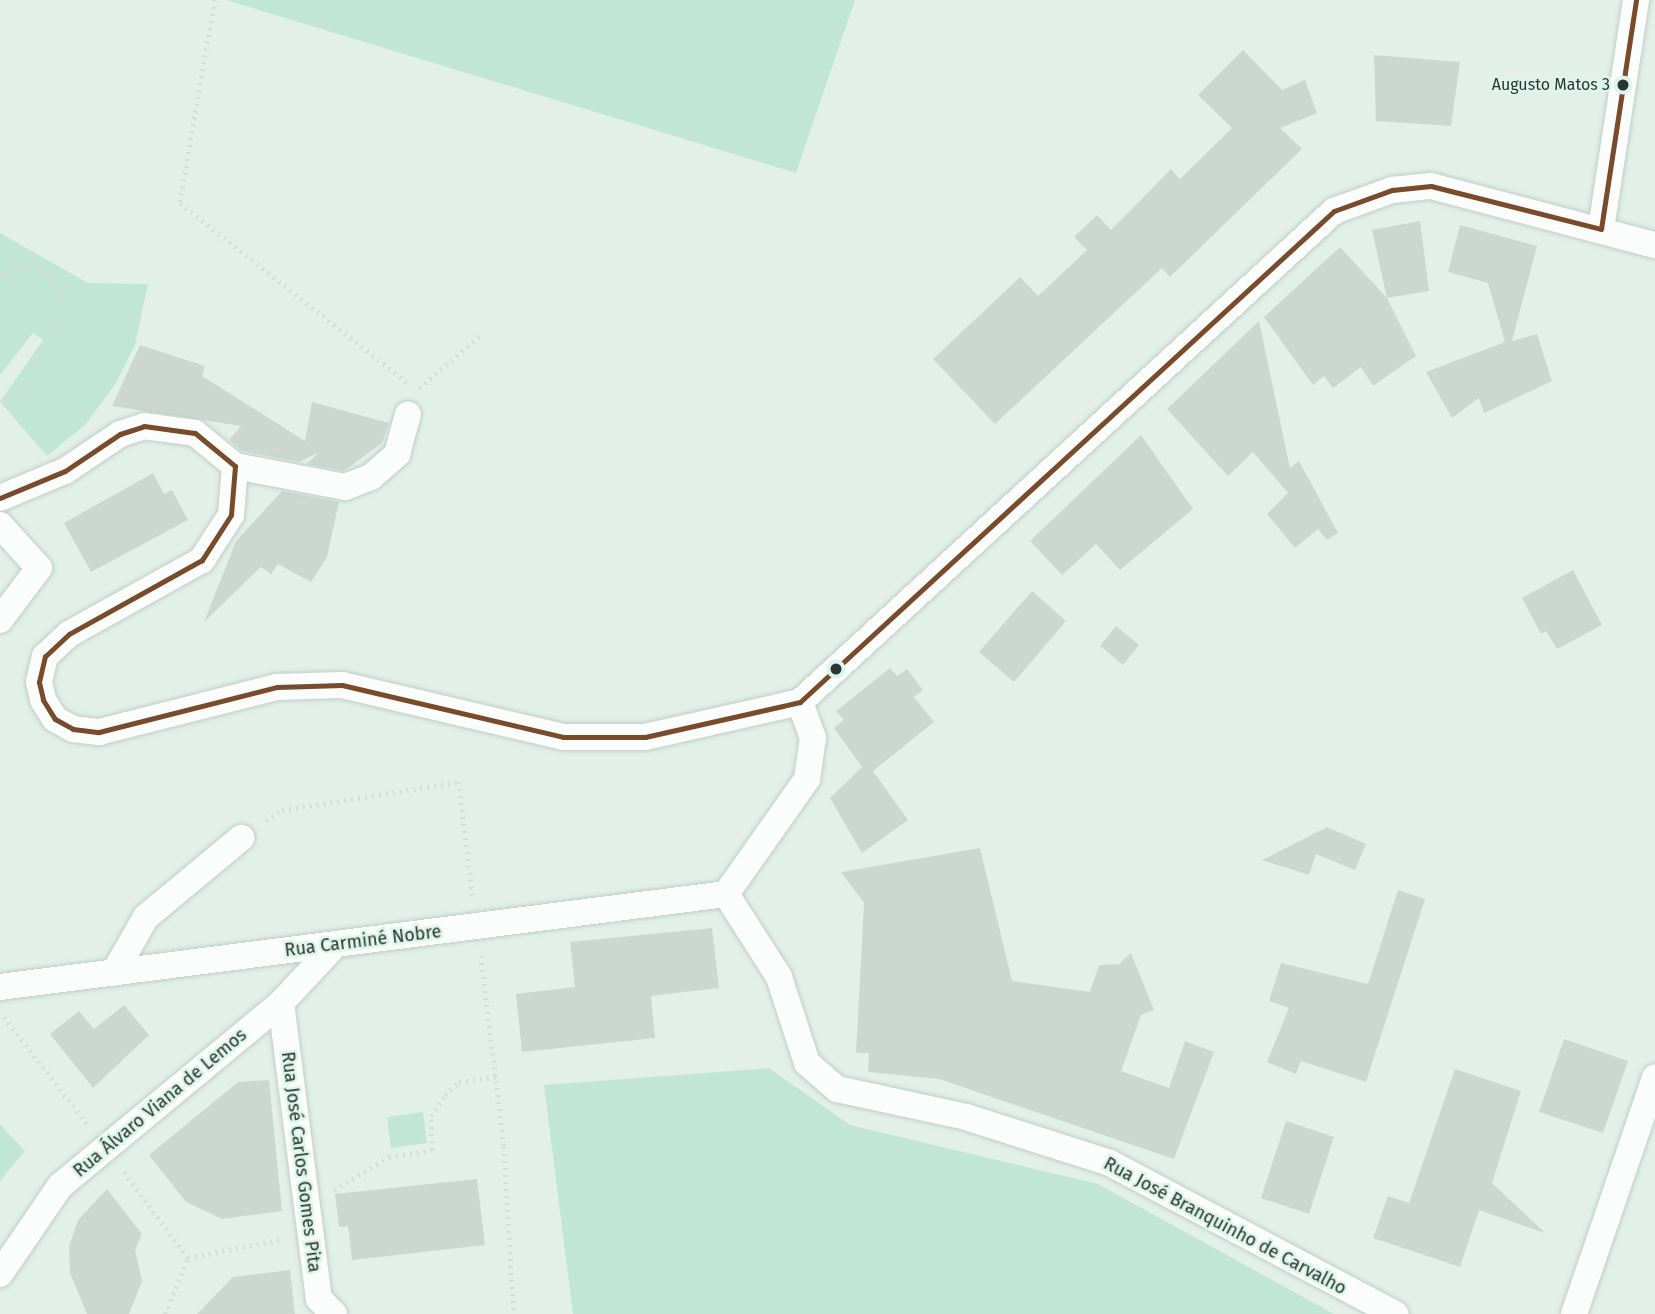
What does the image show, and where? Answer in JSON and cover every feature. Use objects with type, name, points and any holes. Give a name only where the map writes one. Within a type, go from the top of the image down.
[{"type":"street","points":[[1601,229],[1636,0]]},
{"type":"street","points":[[234,466],[231,515],[202,560],[69,634],[45,656],[39,682],[55,719],[73,729],[99,732],[277,687],[342,685],[563,737],[645,737],[800,702],[1334,211],[1392,190],[1431,186],[1655,244]]},
{"type":"street","points":[[0,498],[65,471],[120,434],[144,426],[195,433],[234,466],[345,487],[371,477],[397,454],[412,402]]},
{"type":"street","points":[[0,524],[39,568],[0,620]]},
{"type":"street","points":[[726,894],[807,779],[814,738],[800,702]]},
{"type":"street","points":[[114,973],[146,916],[241,838]]},
{"type":"street","name":"Rua Carminé Nobre","points":[[0,987],[726,894]]},
{"type":"street","name":"Rua José Branquinho de Carvalho","points":[[726,894],[779,977],[807,1063],[837,1089],[966,1117],[1110,1163],[1395,1314]]},
{"type":"street","name":"Rua Álvaro Viana de Lemos","points":[[0,1274],[60,1186],[281,1003],[336,944]]},
{"type":"street","name":"Rua José Carlos Gomes Pita","points":[[281,1003],[319,1299],[334,1314]]},
{"type":"street","points":[[1574,1314],[1655,1077]]},
{"type":"path","points":[[215,0],[180,203],[412,402],[482,334]]},
{"type":"path","points":[[0,274],[31,267],[58,281],[62,309],[31,380],[0,409]]},
{"type":"path","points":[[241,838],[282,810],[459,782],[496,1077],[514,1314]]},
{"type":"path","points":[[0,1012],[188,1258]]},
{"type":"path","points":[[305,1194],[342,1189],[356,1174],[383,1165],[389,1157],[432,1150],[431,1116],[445,1095],[459,1082],[496,1077]]},
{"type":"path","points":[[188,1258],[311,1233]]},
{"type":"path","points":[[165,1314],[188,1258]]},
{"type":"green space","points":[[226,0],[855,0],[796,173]]},
{"type":"green space","points":[[0,233],[88,283],[148,284],[135,345],[116,383],[86,424],[47,456],[0,402],[43,340],[33,333],[0,375]]},
{"type":"green space","points":[[769,1068],[850,1125],[1098,1184],[1334,1314],[573,1314],[544,1085]]},
{"type":"green space","points":[[423,1112],[427,1143],[391,1148],[387,1117]]},
{"type":"green space","points":[[0,1124],[25,1151],[0,1181]]},
{"type":"building","points":[[1243,50],[1282,90],[1305,80],[1317,113],[1280,128],[1302,149],[1170,277],[1162,268],[995,424],[933,359],[1020,277],[1038,296],[1087,250],[1074,237],[1097,215],[1111,230],[1171,169],[1180,179],[1232,128],[1198,95]]},
{"type":"building","points":[[1374,55],[1460,62],[1451,126],[1376,121]]},
{"type":"building","points":[[1420,221],[1429,291],[1387,298],[1372,230]]},
{"type":"building","points":[[1460,225],[1537,246],[1512,341],[1537,334],[1552,381],[1484,413],[1479,398],[1452,418],[1426,372],[1505,342],[1488,283],[1448,272]]},
{"type":"building","points":[[1340,247],[1387,298],[1416,356],[1373,386],[1361,367],[1333,388],[1324,376],[1313,385],[1264,317]]},
{"type":"building","points":[[1259,321],[1290,468],[1299,461],[1338,533],[1327,540],[1318,529],[1295,548],[1267,514],[1288,493],[1253,452],[1228,476],[1167,409]]},
{"type":"building","points":[[140,345],[205,366],[202,376],[305,441],[312,402],[389,423],[382,443],[344,471],[307,464],[319,452],[299,462],[242,451],[229,440],[241,426],[112,406]]},
{"type":"building","points":[[1141,435],[1193,509],[1120,570],[1096,544],[1062,575],[1030,541]]},
{"type":"building","points":[[153,473],[164,494],[172,490],[188,520],[91,572],[64,523]]},
{"type":"building","points":[[282,491],[339,502],[327,557],[311,582],[278,564],[271,574],[261,567],[204,622],[236,541]]},
{"type":"building","points":[[1573,570],[1602,625],[1557,649],[1546,631],[1541,634],[1522,598]]},
{"type":"building","points":[[1032,591],[1066,621],[1014,682],[979,652]]},
{"type":"building","points":[[1116,626],[1139,645],[1123,665],[1100,646]]},
{"type":"building","points":[[890,668],[897,676],[907,669],[923,690],[914,697],[934,722],[873,771],[908,820],[862,853],[830,798],[862,767],[834,728],[844,720],[836,711]]},
{"type":"building","points":[[1327,827],[1366,844],[1355,870],[1316,854],[1309,875],[1262,860]]},
{"type":"building","points":[[980,848],[1012,981],[1090,992],[1099,965],[1119,964],[1131,953],[1154,1010],[1141,1015],[1121,1071],[1169,1088],[1185,1041],[1214,1052],[1174,1159],[939,1079],[868,1072],[869,1053],[856,1053],[864,903],[841,872]]},
{"type":"building","points":[[1398,890],[1425,899],[1366,1082],[1301,1061],[1296,1074],[1267,1062],[1289,1008],[1269,1001],[1281,963],[1368,984]]},
{"type":"building","points":[[712,928],[719,988],[651,996],[655,1038],[522,1052],[516,994],[575,987],[570,942]]},
{"type":"building","points":[[124,1005],[149,1035],[93,1088],[50,1034],[79,1011],[94,1029]]},
{"type":"building","points":[[1564,1039],[1628,1061],[1603,1133],[1539,1112]]},
{"type":"building","points":[[1455,1069],[1521,1091],[1492,1183],[1545,1233],[1479,1210],[1460,1267],[1373,1238],[1388,1196],[1409,1203]]},
{"type":"building","points":[[269,1080],[282,1211],[222,1219],[186,1202],[149,1155],[238,1082]]},
{"type":"building","points":[[1286,1121],[1334,1137],[1309,1214],[1261,1198]]},
{"type":"building","points":[[477,1179],[485,1245],[352,1260],[348,1226],[339,1227],[335,1194]]},
{"type":"building","points":[[107,1189],[142,1234],[135,1250],[142,1281],[129,1314],[87,1314],[70,1273],[69,1246],[78,1220]]},
{"type":"building","points":[[290,1270],[295,1314],[197,1314],[233,1277]]},
{"type":"transit line","points":[[1601,229],[1636,0]]},
{"type":"transit line","points":[[0,498],[65,471],[120,434],[144,426],[195,433],[235,466],[231,515],[202,560],[69,634],[45,656],[39,682],[43,700],[55,719],[73,729],[99,732],[277,687],[342,685],[563,737],[645,737],[800,702],[1334,211],[1392,190],[1431,186],[1601,229]]},
{"type":"place","name":"Augusto Matos 3","points":[[1623,85]]}]
